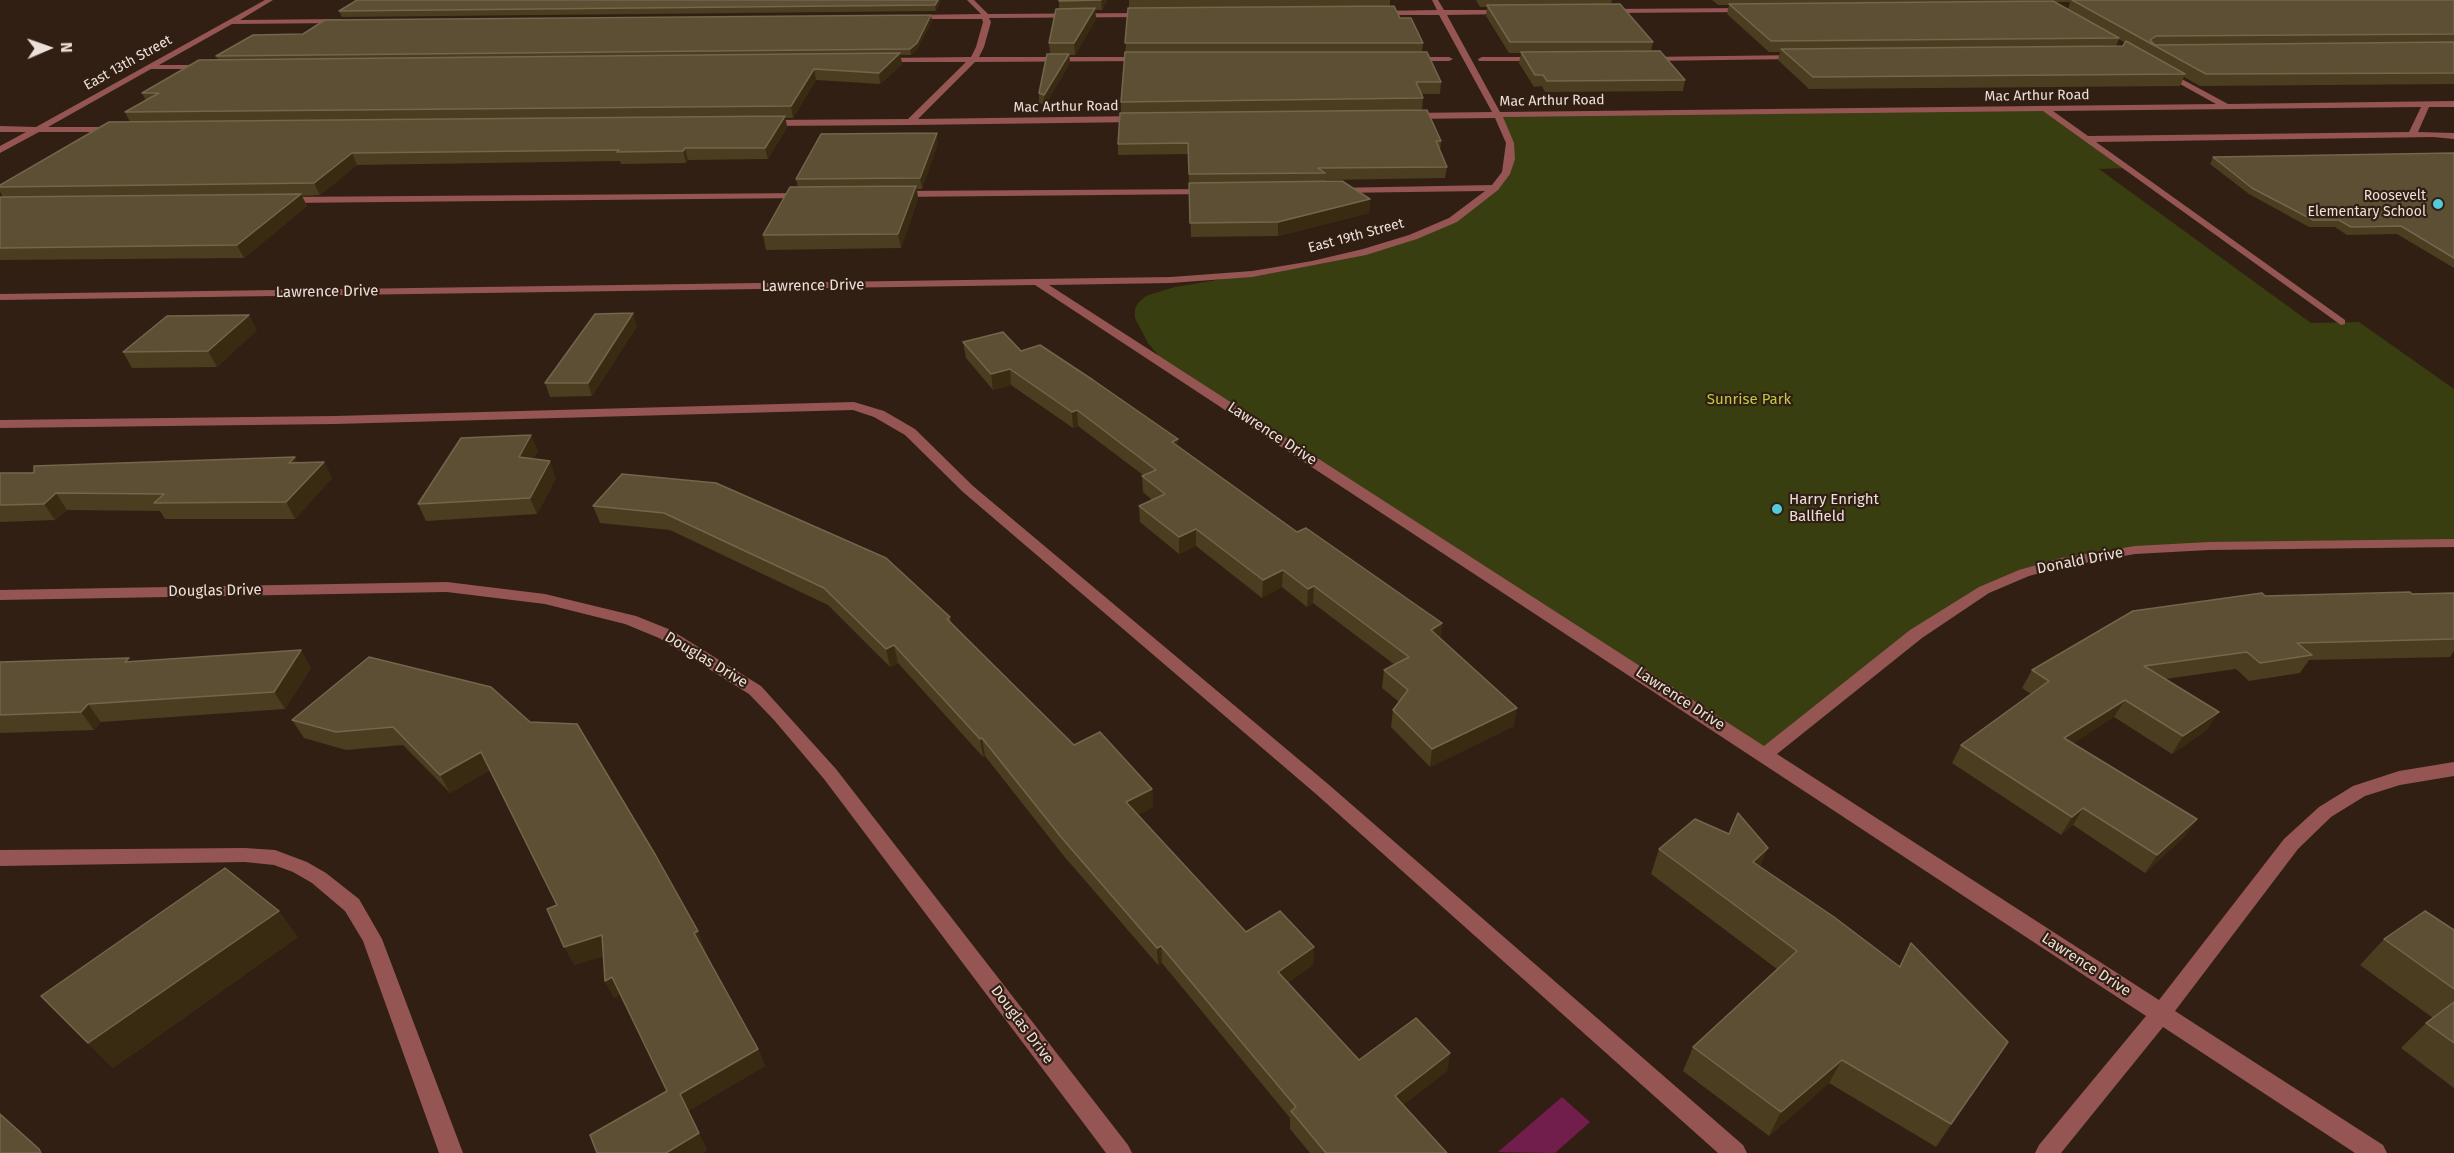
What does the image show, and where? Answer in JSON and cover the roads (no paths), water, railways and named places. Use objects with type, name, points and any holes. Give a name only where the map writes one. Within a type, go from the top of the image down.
[{"type":"street","name":"East 13th Street","points":[[0,150],[270,0]]},
{"type":"street","points":[[910,122],[974,59],[984,37],[987,22],[983,11],[970,0]]},
{"type":"street","name":"East 19th Street","points":[[1037,282],[1208,278],[1312,264],[1366,252],[1413,237],[1453,220],[1495,188],[1507,172],[1510,142],[1435,0]]},
{"type":"street","points":[[1595,11],[1760,10]]},
{"type":"street","points":[[1369,13],[1513,12]]},
{"type":"street","points":[[904,17],[1156,15]]},
{"type":"street","points":[[231,22],[351,21]]},
{"type":"street","points":[[1642,59],[1807,57]]},
{"type":"street","points":[[876,60],[1158,59]]},
{"type":"street","points":[[1396,59],[1449,60]]},
{"type":"street","points":[[1482,59],[1552,59]]},
{"type":"street","points":[[148,67],[218,67]]},
{"type":"street","points":[[2161,69],[2227,107]]},
{"type":"street","name":"Mac Arthur Road","points":[[1401,116],[2454,104]]},
{"type":"street","points":[[2412,134],[2426,105]]},
{"type":"street","points":[[2046,110],[2341,322]]},
{"type":"street","name":"Mac Arthur Road","points":[[763,123],[1154,119]]},
{"type":"street","points":[[0,129],[119,130]]},
{"type":"street","points":[[2087,139],[2412,134],[2454,136]]},
{"type":"street","points":[[1324,190],[1495,188]]},
{"type":"street","points":[[882,194],[1216,191]]},
{"type":"street","points":[[273,201],[810,195]]},
{"type":"street","name":"Lawrence Drive","points":[[0,297],[1037,282],[2375,1153]]},
{"type":"street","points":[[0,424],[335,420],[854,406],[879,414],[910,432],[968,489],[1313,782],[1735,1153]]},
{"type":"street","name":"Donald Drive","points":[[1765,754],[1916,634],[1984,590],[2024,573],[2097,556],[2146,550],[2209,546],[2454,543]]},
{"type":"street","name":"Douglas Drive","points":[[0,594],[447,587],[545,598],[630,620],[665,634],[755,690],[780,716],[830,774],[1120,1153]]},
{"type":"street","points":[[2047,1153],[2160,1014],[2292,844],[2325,812],[2369,787],[2399,778],[2454,770]]},
{"type":"street","points":[[0,858],[245,855],[275,858],[300,867],[319,878],[352,905],[372,939],[451,1153]]},
{"type":"place","name":"Roosevelt Elementary School","points":[[2438,204]]},
{"type":"place","name":"Harry Enright Ballfield","points":[[1777,509]]},
{"type":"park label","name":"Sunrise Park","points":[[1749,400]]}]
